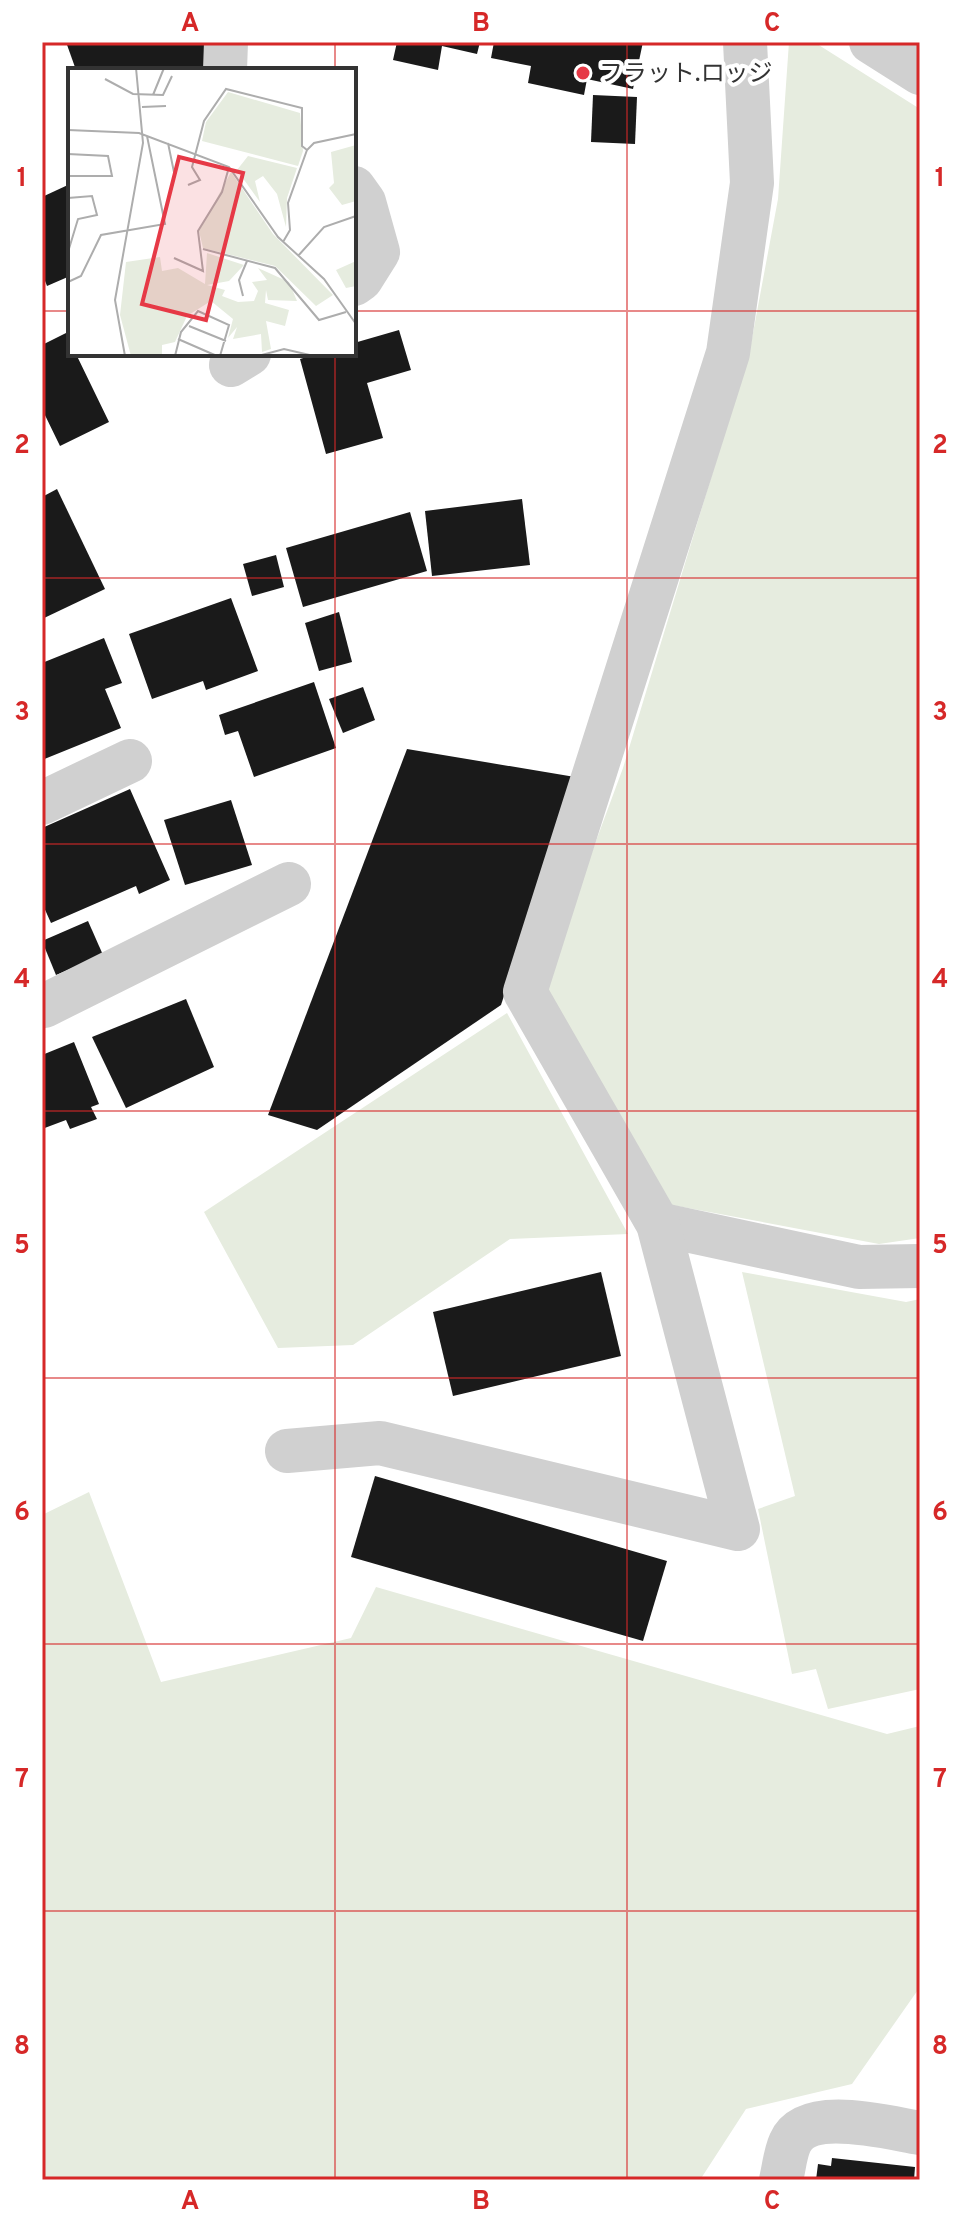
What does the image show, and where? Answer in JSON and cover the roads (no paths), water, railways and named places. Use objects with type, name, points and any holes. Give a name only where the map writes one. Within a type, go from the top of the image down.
[{"type":"street","points":[[225,68],[226,42]]},
{"type":"street","points":[[287,1451],[380,1443],[738,1529],[658,1224],[525,992],[728,353],[752,183],[745,42]]},
{"type":"street","points":[[871,42],[920,73]]},
{"type":"street","points":[[356,191],[364,202],[378,252],[356,283]]},
{"type":"street","points":[[42,803],[130,761]]},
{"type":"street","points":[[43,1005],[289,884]]},
{"type":"street","points":[[658,1224],[859,1267],[920,1266]]},
{"type":"street","points":[[781,2180],[791,2140],[810,2125],[838,2121],[920,2133]]},
{"type":"place","name":"フラット.ロッジ","points":[[583,73]]}]
